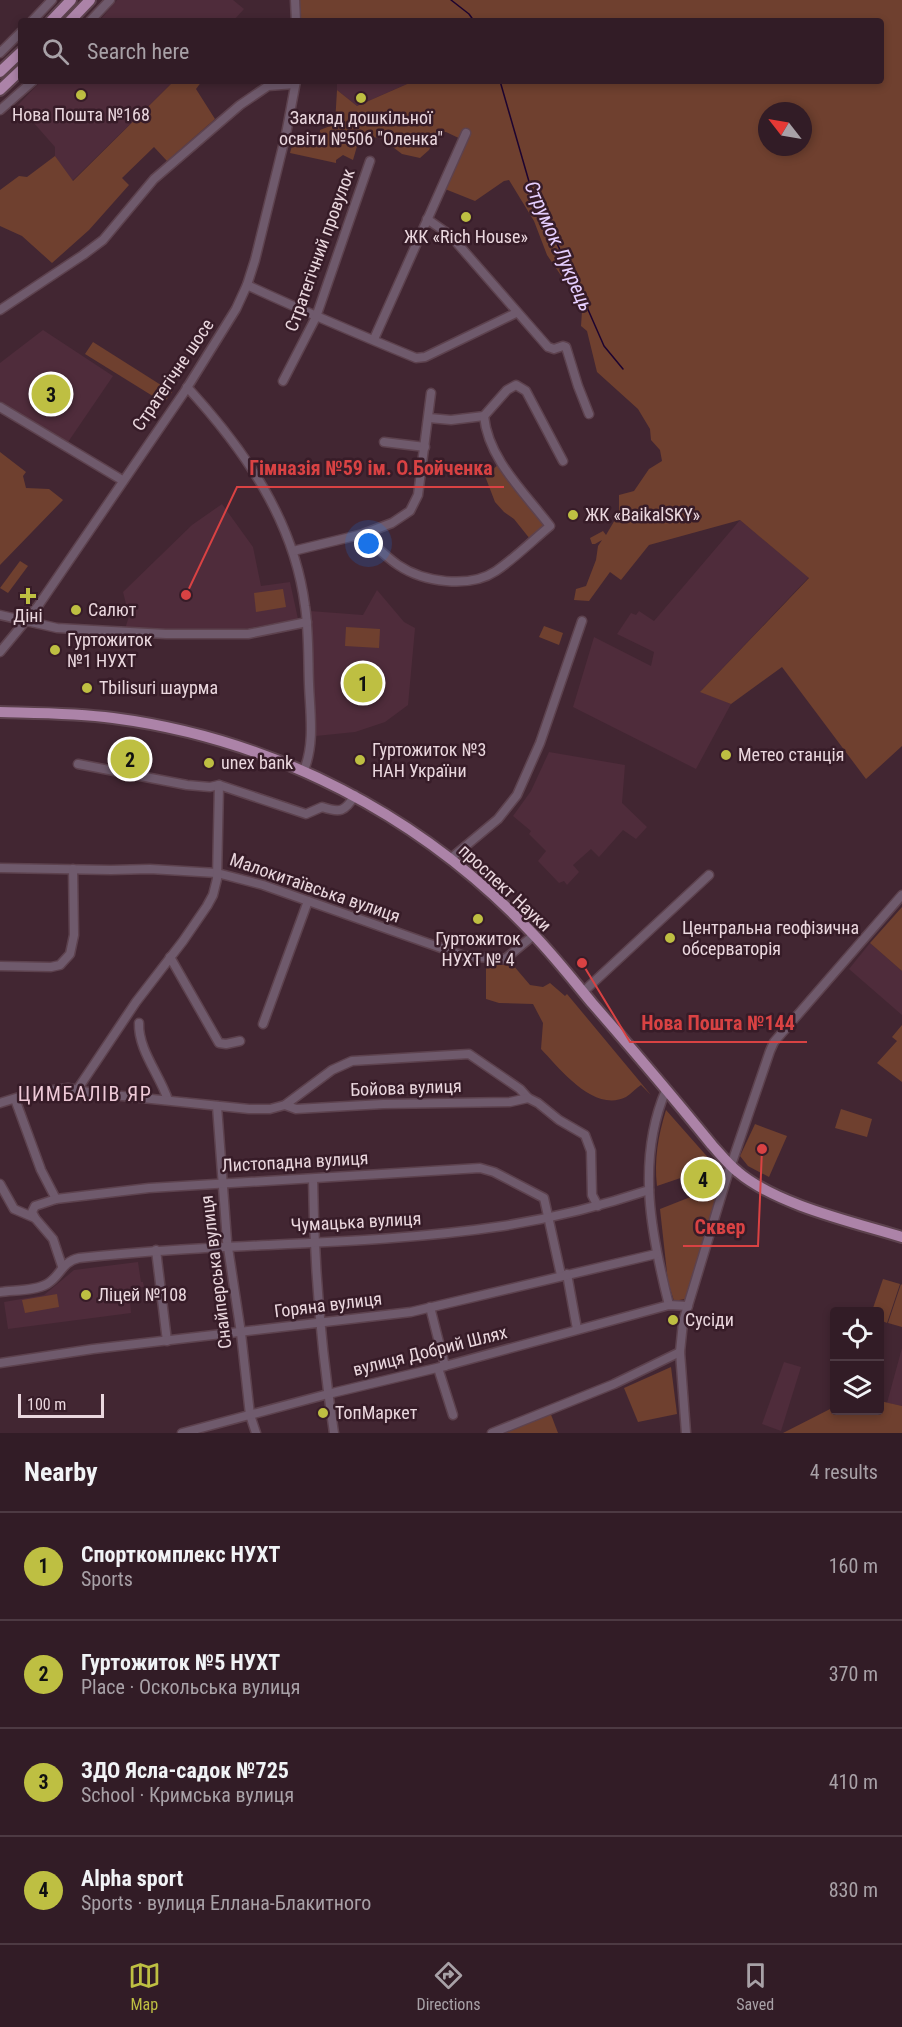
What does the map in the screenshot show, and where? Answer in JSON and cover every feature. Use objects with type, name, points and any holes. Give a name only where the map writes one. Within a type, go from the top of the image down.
[{"type":"main road","points":[[54,18],[71,0]]},
{"type":"main road","points":[[73,18],[90,0]]},
{"type":"main road","points":[[0,72],[18,55]]},
{"type":"main road","points":[[0,90],[18,73]]},
{"type":"main road","name":"проспект Науки","points":[[0,712],[88,716],[156,725],[243,747],[304,770],[355,795],[415,833],[450,859],[505,906],[534,935],[730,1166],[774,1195],[902,1238]]},
{"type":"street","points":[[35,18],[52,0]]},
{"type":"street","points":[[93,18],[110,0]]},
{"type":"street","points":[[295,0],[296,18]]},
{"type":"street","points":[[0,53],[18,35]]},
{"type":"street","points":[[0,110],[30,84]]},
{"type":"street","points":[[0,310],[103,240],[154,179],[240,105],[268,87],[284,84]]},
{"type":"street","name":"Стратегічне шосе","points":[[0,652],[25,622],[187,387],[227,324],[247,285],[274,187],[295,84]]},
{"type":"street","points":[[374,339],[466,133]]},
{"type":"street","name":"Стратегічний провулок","points":[[283,381],[316,317],[370,161]]},
{"type":"street","points":[[427,219],[450,235],[475,261],[516,313],[551,349],[566,347],[578,386],[590,414]]},
{"type":"street","points":[[247,285],[316,317],[416,358],[425,357],[516,313]]},
{"type":"street","points":[[429,418],[451,420],[484,416],[507,390],[516,385],[523,388],[563,460]]},
{"type":"street","points":[[187,387],[243,454],[265,489],[293,551],[307,621],[310,748],[304,770]]},
{"type":"street","points":[[293,551],[363,534],[401,518],[415,504],[429,418],[430,393]]},
{"type":"street","points":[[0,407],[122,480]]},
{"type":"street","points":[[363,534],[386,556],[411,572],[456,582],[494,572],[549,526],[504,467],[488,438],[484,416]]},
{"type":"street","points":[[384,442],[425,447]]},
{"type":"street","points":[[0,615],[57,628],[227,635],[248,634],[307,621]]},
{"type":"street","points":[[450,859],[498,819],[518,795],[540,743],[582,621]]},
{"type":"street","points":[[78,764],[187,785],[210,787],[219,785],[306,814],[322,807],[336,811],[343,810],[348,807],[355,795]]},
{"type":"street","points":[[77,1090],[135,1002],[207,906],[215,886],[217,873],[219,785]]},
{"type":"street","name":"Малокитаївська вулиця","points":[[0,868],[150,869],[217,873],[256,883],[464,956],[505,959],[534,935]]},
{"type":"street","points":[[0,966],[51,967],[60,965],[70,954],[74,935],[73,869]]},
{"type":"street","points":[[583,992],[709,875]]},
{"type":"street","points":[[686,1433],[680,1352],[683,1322],[730,1166],[774,1042],[902,895]]},
{"type":"street","points":[[263,1024],[308,901]]},
{"type":"street","points":[[170,957],[219,1043],[240,1041]]},
{"type":"street","points":[[139,1023],[139,1032],[146,1052],[161,1080],[168,1100]]},
{"type":"street","points":[[285,1105],[332,1070],[352,1061],[461,1053],[473,1056],[520,1089],[528,1098],[585,1136],[591,1151],[592,1195],[598,1206]]},
{"type":"street","name":"Бойова вулиця","points":[[0,1103],[68,1088],[93,1093],[249,1109],[285,1105],[296,1109],[383,1104],[510,1102],[528,1098]]},
{"type":"street","points":[[666,1090],[657,1114],[649,1151],[649,1190],[656,1254],[669,1305]]},
{"type":"street","points":[[15,1099],[41,1170],[56,1198]]},
{"type":"street","name":"Снайперська вулиця","points":[[217,1106],[228,1245],[250,1415],[256,1433]]},
{"type":"street","name":"Листопадна вулиця","points":[[34,1218],[32,1212],[34,1206],[56,1198],[149,1188],[480,1168],[494,1172],[540,1196],[546,1202],[577,1329]]},
{"type":"street","points":[[313,1179],[314,1242],[320,1323],[334,1433]]},
{"type":"street","points":[[0,1184],[14,1209],[34,1218],[53,1239],[62,1266],[49,1283],[41,1287],[0,1292]]},
{"type":"street","name":"Чумацька вулиця","points":[[62,1266],[80,1258],[156,1250],[434,1234],[502,1226],[598,1206],[649,1190]]},
{"type":"street","points":[[156,1250],[167,1341]]},
{"type":"street","name":"Горяна вулиця","points":[[0,1364],[71,1352],[411,1312],[656,1254]]},
{"type":"street","name":"вулиця Добрий Шлях","points":[[182,1433],[328,1394],[442,1367],[669,1305],[688,1306]]},
{"type":"street","points":[[430,1307],[453,1415]]},
{"type":"street","points":[[492,1433],[614,1384],[680,1352]]},
{"type":"shaded area","points":[[117,0],[233,0],[244,9],[236,18],[102,18]]},
{"type":"shaded area","points":[[298,0],[902,0],[902,746],[866,779],[782,667],[731,704],[700,692],[809,578],[740,520],[649,545],[621,580],[610,572],[589,601],[574,600],[576,589],[586,586],[596,560],[598,546],[602,540],[592,544],[590,538],[603,531],[606,535],[619,513],[619,495],[634,491],[649,469],[662,461],[660,450],[651,440],[650,429],[638,409],[597,372],[587,331],[581,326],[582,311],[574,288],[560,274],[547,255],[534,221],[509,180],[475,201],[445,189],[465,141],[446,132],[437,133],[429,150],[420,158],[402,154],[381,138],[360,136],[353,160],[343,155],[336,160],[336,163],[290,153],[294,138],[319,139],[320,130],[335,124],[337,90],[357,106],[407,84],[884,84],[884,18],[299,18]]},
{"type":"shaded area","points":[[38,84],[171,84],[72,181],[55,156],[55,147],[18,105]]},
{"type":"shaded area","points":[[171,84],[200,84],[196,89],[215,119],[167,161],[154,147],[122,178],[129,185],[89,230],[52,263],[22,236],[0,226],[0,190],[19,176],[27,177],[55,156],[73,181]]},
{"type":"shaded area","name":"Заклад дошкільної освіти №506 \"Оленка\"","points":[[337,84],[407,84],[357,106],[337,90]]},
{"type":"shaded area","points":[[43,330],[113,376],[66,445],[0,411],[0,363]]},
{"type":"shaded area","points":[[93,342],[172,392],[164,403],[85,354]]},
{"type":"shaded area","points":[[0,452],[26,472],[23,476],[26,488],[49,489],[63,500],[0,565]]},
{"type":"shaded area","points":[[499,464],[547,525],[530,539],[514,519],[495,502],[485,476]]},
{"type":"shaded area","points":[[222,504],[253,547],[261,586],[290,582],[298,619],[245,629],[125,629],[129,616],[123,592],[192,525]]},
{"type":"shaded area","points":[[740,520],[809,577],[701,691],[731,704],[696,769],[573,707],[594,637],[651,666],[654,652],[617,634],[631,613],[636,615],[639,611],[654,621]]},
{"type":"shaded area","points":[[20,561],[28,566],[8,593],[0,588]]},
{"type":"shaded area","points":[[283,589],[286,607],[256,612],[254,593]]},
{"type":"shaded area","points":[[377,590],[404,622],[415,628],[408,705],[385,722],[355,732],[316,736],[310,611],[363,615]]},
{"type":"shaded area","points":[[544,626],[563,633],[559,645],[539,637]]},
{"type":"shaded area","points":[[346,627],[380,629],[379,648],[345,646]]},
{"type":"shaded area","points":[[549,752],[625,765],[622,803],[647,827],[636,839],[623,830],[599,857],[591,849],[573,865],[579,872],[567,885],[564,881],[559,883],[538,861],[546,851],[529,834],[531,831],[513,816],[531,791]]},
{"type":"shaded area","points":[[902,907],[902,971],[870,943]]},
{"type":"shaded area","points":[[870,943],[902,971],[902,1015],[849,969]]},
{"type":"shaded area","points":[[486,965],[513,965],[530,985],[543,987],[550,983],[565,996],[567,994],[651,1095],[641,1085],[626,1097],[614,1100],[602,1099],[579,1086],[541,1049],[543,1023],[533,1004],[499,1003],[486,999]]},
{"type":"shaded area","points":[[902,1025],[902,1082],[877,1063],[897,1041],[892,1037]]},
{"type":"shaded area","points":[[841,1109],[872,1119],[867,1137],[835,1128]]},
{"type":"shaded area","points":[[666,1110],[719,1170],[714,1173],[710,1168],[657,1186],[657,1148]]},
{"type":"shaded area","points":[[755,1124],[787,1136],[769,1177],[748,1166],[740,1156]]},
{"type":"shaded area","points":[[721,1187],[685,1299],[674,1301],[668,1282],[660,1209]]},
{"type":"shaded area","name":"Ліцей №108","points":[[138,1262],[144,1287],[129,1289],[131,1313],[8,1329],[4,1302],[44,1295],[74,1270]]},
{"type":"shaded area","points":[[883,1279],[900,1284],[887,1323],[884,1322],[884,1307],[873,1307]]},
{"type":"shaded area","points":[[902,1285],[902,1327],[888,1323]]},
{"type":"shaded area","points":[[57,1294],[59,1307],[25,1313],[22,1300]]},
{"type":"shaded area","points":[[902,1348],[902,1406],[887,1403]]},
{"type":"shaded area","points":[[784,1362],[801,1367],[781,1431],[762,1424]]},
{"type":"shaded area","points":[[671,1367],[677,1414],[638,1422],[624,1388]]},
{"type":"shaded area","points":[[884,1402],[902,1406],[902,1433],[783,1433],[830,1409],[830,1415],[884,1415]]},
{"type":"shaded area","points":[[550,1412],[558,1433],[499,1433]]},
{"type":"waterway","name":"Струмок Лукрець","points":[[451,0],[472,18]]},
{"type":"waterway","name":"Струмок Лукрець","points":[[501,84],[532,192],[604,346],[623,369]]},
{"type":"place","name":"Нова Пошта №168","points":[[81,95]]},
{"type":"place","name":"Заклад дошкільної освіти №506 \"Оленка\"","points":[[361,98]]},
{"type":"place","name":"ЖК «Rich House»","points":[[466,217]]},
{"type":"place","name":"ЗДО Ясла-садок №725","points":[[51,394]]},
{"type":"place","name":"ЖК «BaikalSKY»","points":[[573,515]]},
{"type":"place","name":"Гімназія №59 ім. О.Бойченка","points":[[186,595]]},
{"type":"place","name":"Діні","points":[[28,596]]},
{"type":"place","name":"Салют","points":[[76,610]]},
{"type":"place","name":"Гуртожиток №1 НУХТ","points":[[55,650]]},
{"type":"place","name":"Спорткомплекс НУХТ","points":[[363,683]]},
{"type":"place","name":"Tbilisuri шаурма","points":[[87,688]]},
{"type":"place","name":"Метео станція","points":[[726,755]]},
{"type":"place","name":"Гуртожиток №5 НУХТ","points":[[130,759]]},
{"type":"place","name":"Гуртожиток №3 НАН України","points":[[360,760]]},
{"type":"place","name":"unex bank","points":[[209,763]]},
{"type":"place","name":"Гуртожиток НУХТ № 4","points":[[478,919]]},
{"type":"place","name":"Центральна геофізична обсерваторія","points":[[670,938]]},
{"type":"place","name":"Нова Пошта №144","points":[[582,963]]},
{"type":"place","name":"Сквер","points":[[762,1149]]},
{"type":"place","name":"Alpha sport","points":[[703,1179]]},
{"type":"place","name":"Ліцей №108","points":[[86,1295]]},
{"type":"place","name":"Сусіди","points":[[673,1320]]},
{"type":"place","name":"ТопМаркет","points":[[323,1413]]},
{"type":"district","name":"ЦИМБАЛІВ ЯР","points":[[85,1094]]}]
